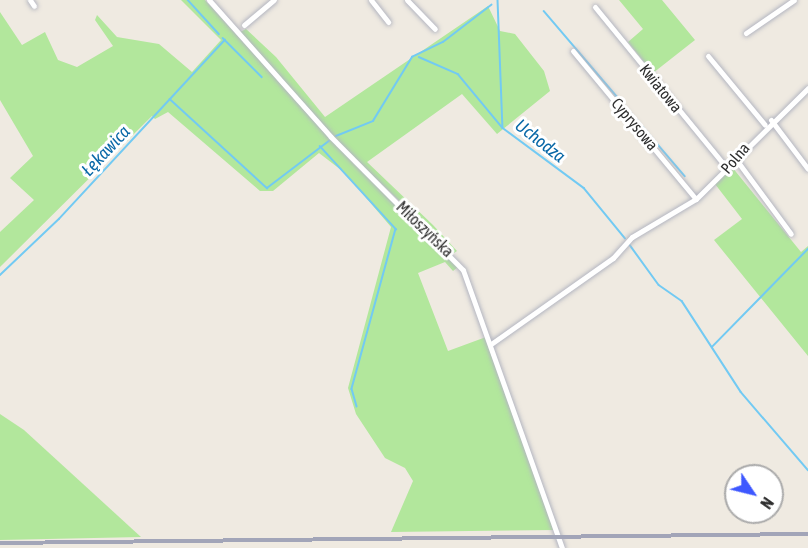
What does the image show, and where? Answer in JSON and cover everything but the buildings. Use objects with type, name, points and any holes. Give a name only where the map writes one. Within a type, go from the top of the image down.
[{"type":"street","name":"Miłoszyńska","points":[[209,0],[331,137],[456,260],[491,344],[562,548]]},
{"type":"street","points":[[244,25],[274,0]]},
{"type":"street","points":[[371,0],[388,22]]},
{"type":"street","points":[[407,0],[435,29]]},
{"type":"street","points":[[746,33],[794,0]]},
{"type":"street","name":"Kwiatowa","points":[[595,7],[727,168]]},
{"type":"street","name":"Cyprysowa","points":[[573,51],[696,199]]},
{"type":"street","points":[[708,56],[765,125]]},
{"type":"street","name":"Polna","points":[[491,344],[696,199],[765,125],[808,88]]},
{"type":"street","points":[[771,120],[808,169]]},
{"type":"street","points":[[735,158],[790,234]]},
{"type":"green space","points":[[181,0],[205,0],[354,164],[458,267],[453,271],[445,262],[418,273],[448,351],[486,337],[555,530],[391,532],[413,481],[405,468],[385,458],[356,414],[348,388],[391,227],[345,173],[319,153],[273,191],[260,191],[168,112],[155,119],[152,116],[0,267],[0,232],[34,200],[10,178],[33,156],[0,100],[0,12],[22,45],[45,32],[58,60],[77,67],[113,46],[95,20],[97,15],[117,37],[159,44],[192,72],[221,40]]},
{"type":"green space","points":[[619,0],[662,0],[695,40],[653,73],[628,42],[643,29]]},
{"type":"green space","points":[[488,6],[500,31],[515,34],[544,71],[550,91],[497,134],[462,94],[367,162],[433,225],[457,251],[454,253],[344,148],[240,32],[246,29],[276,57],[325,117]]},
{"type":"green space","points":[[732,167],[801,252],[808,246],[808,356],[714,240],[742,219],[715,184]]},
{"type":"green space","points":[[0,414],[24,430],[141,537],[0,540]]},
{"type":"waterway","points":[[188,0],[219,34]]},
{"type":"waterway","name":"Uchodza","points":[[498,0],[503,128],[584,188],[625,238]]},
{"type":"waterway","points":[[336,136],[373,121],[412,57],[443,42],[491,5]]},
{"type":"waterway","points":[[544,11],[685,176]]},
{"type":"waterway","points":[[223,38],[262,77]]},
{"type":"waterway","name":"Łękawica","points":[[0,275],[59,219],[225,40]]},
{"type":"waterway","points":[[419,57],[458,74],[502,127]]},
{"type":"waterway","points":[[170,99],[267,188],[329,141]]},
{"type":"waterway","points":[[320,146],[396,229],[352,389],[357,406]]},
{"type":"waterway","name":"Uchodza","points":[[630,245],[659,285],[682,301],[741,392],[808,470]]},
{"type":"waterway","points":[[712,347],[808,249]]},
{"type":"railway","points":[[0,543],[808,534]]}]
